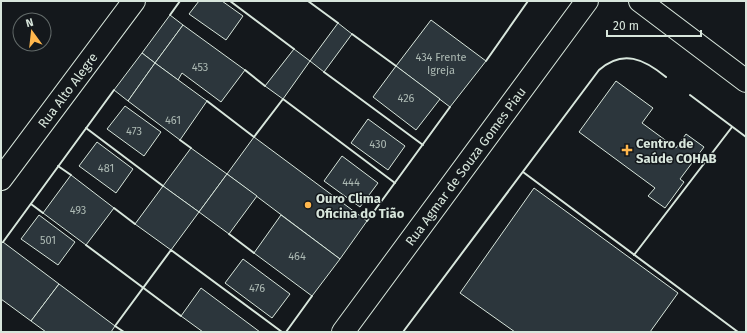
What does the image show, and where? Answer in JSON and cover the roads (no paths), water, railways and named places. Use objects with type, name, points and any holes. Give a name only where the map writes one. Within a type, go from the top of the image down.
[{"type":"street","name":"Rua Alto Alegre","points":[[1,179],[134,1]]},
{"type":"street","name":"Rua Agmar de Souza Gomes Piau","points":[[343,332],[587,1]]},
{"type":"street","points":[[640,1],[746,81]]},
{"type":"place","name":"Centro de Saúde COHAB","points":[[627,150]]},
{"type":"place","name":"Ouro Clima Oficina do Tião","points":[[308,205]]}]
